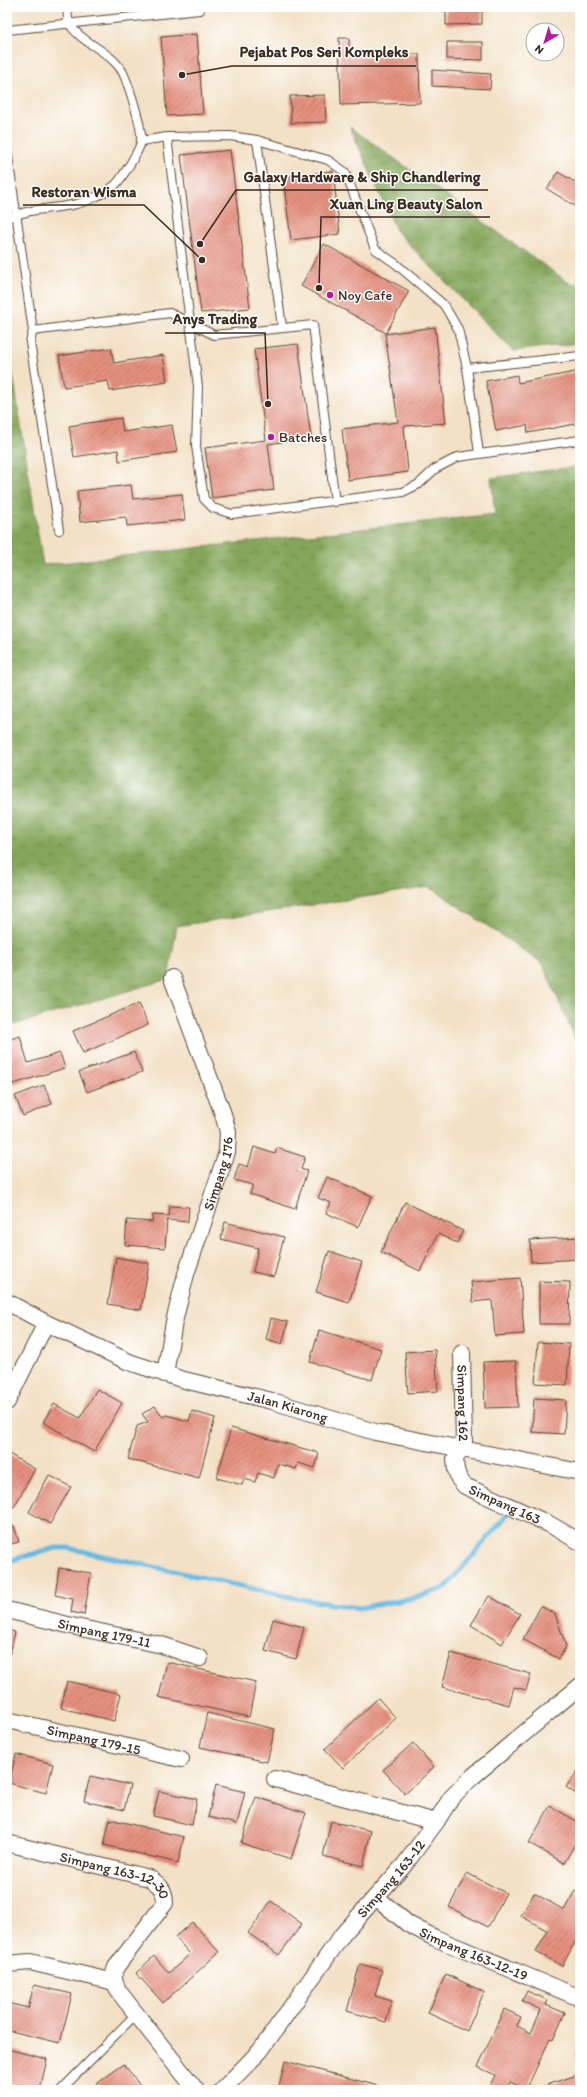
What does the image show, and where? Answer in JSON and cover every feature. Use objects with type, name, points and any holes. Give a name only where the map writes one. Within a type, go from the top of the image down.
[{"type":"street","name":"Simpang 176","points":[[165,1374],[174,1322],[186,1274],[227,1152],[228,1132],[223,1114],[172,978]]},
{"type":"street","name":"Jalan Kiarong","points":[[7,1302],[46,1323],[129,1362],[165,1374],[272,1401],[375,1432],[459,1450],[580,1468]]},
{"type":"street","points":[[7,1402],[46,1323]]},
{"type":"street","name":"Simpang 162","points":[[459,1450],[464,1443],[462,1353]]},
{"type":"street","name":"Simpang 163","points":[[459,1450],[454,1459],[459,1479],[465,1486],[549,1524],[580,1542]]},
{"type":"street","name":"Simpang 179-11","points":[[7,1610],[162,1645],[200,1658]]},
{"type":"street","name":"Simpang 163-12","points":[[222,2090],[260,2051],[343,1934],[405,1864],[436,1822],[451,1798],[470,1778],[580,1686]]},
{"type":"street","name":"Simpang 179-15","points":[[7,1720],[181,1759]]},
{"type":"street","points":[[275,1779],[436,1822]]},
{"type":"street","name":"Simpang 163-12-30","points":[[7,1843],[149,1878],[159,1884],[165,1893],[165,1903],[116,1967],[113,1974],[114,1982]]},
{"type":"street","name":"Simpang 163-12-19","points":[[376,1897],[408,1924],[435,1938],[580,1998]]},
{"type":"street","points":[[7,1964],[30,1962],[114,1982],[136,2014],[196,2090]]},
{"type":"lane","points":[[7,219],[28,210],[76,205],[95,198],[115,186],[125,172],[142,141],[135,107],[122,71],[106,54],[82,38],[69,24],[67,7]]},
{"type":"lane","points":[[7,30],[200,10]]},
{"type":"lane","points":[[142,141],[167,137],[230,136],[256,140],[328,160],[345,172],[375,249],[396,264],[444,305],[458,329],[467,368],[479,453]]},
{"type":"lane","points":[[167,137],[198,387],[196,446],[204,499],[213,508],[232,514],[335,502],[403,492],[419,484],[435,469],[458,456],[580,440]]},
{"type":"lane","points":[[256,140],[282,327]]},
{"type":"lane","points":[[7,150],[33,330],[30,342],[59,530]]},
{"type":"lane","points":[[33,330],[170,313],[214,335],[313,325],[335,502]]},
{"type":"lane","points":[[467,368],[580,356]]},
{"type":"lane","points":[[61,2090],[136,2014]]},
{"type":"green space","points":[[350,127],[572,285],[580,283],[580,343],[513,351],[397,232]]},
{"type":"green space","points":[[7,337],[43,565],[495,514],[491,478],[580,466],[580,1049],[542,963],[430,887],[177,926],[168,979],[7,1027]]},
{"type":"building","points":[[446,7],[482,7],[482,24],[446,25]]},
{"type":"building","points":[[197,34],[203,114],[167,116],[161,37]]},
{"type":"building","points":[[339,38],[349,38],[349,55],[419,54],[420,103],[341,105]]},
{"type":"building","points":[[447,42],[483,42],[483,60],[447,59]]},
{"type":"building","points":[[432,70],[491,74],[490,89],[432,86]]},
{"type":"building","points":[[325,95],[326,122],[291,123],[290,96]]},
{"type":"building","points":[[230,150],[250,308],[201,313],[181,155]]},
{"type":"building","points":[[333,171],[340,234],[291,240],[283,177]]},
{"type":"building","points":[[558,172],[580,185],[580,209],[547,189]]},
{"type":"building","points":[[324,244],[409,291],[386,333],[301,286]]},
{"type":"building","points":[[435,327],[446,423],[404,426],[408,472],[348,480],[342,429],[398,422],[385,334]]},
{"type":"building","points":[[298,344],[311,438],[268,444],[274,490],[212,498],[205,448],[266,440],[254,349]]},
{"type":"building","points":[[111,348],[114,363],[163,355],[167,382],[110,391],[108,381],[64,387],[59,356]]},
{"type":"building","points":[[580,371],[580,423],[528,433],[527,425],[496,431],[486,381],[517,375],[518,383]]},
{"type":"building","points":[[121,418],[123,432],[172,425],[177,452],[119,461],[118,450],[74,457],[69,426]]},
{"type":"building","points":[[131,485],[133,499],[182,494],[185,520],[127,526],[126,517],[80,522],[77,491]]},
{"type":"building","points":[[139,1003],[148,1025],[83,1053],[73,1031]]},
{"type":"building","points":[[20,1036],[28,1063],[60,1053],[65,1068],[7,1086],[7,1040]]},
{"type":"building","points":[[134,1052],[142,1072],[87,1092],[79,1072]]},
{"type":"building","points":[[44,1085],[52,1104],[23,1116],[15,1096]]},
{"type":"building","points":[[254,1147],[275,1154],[277,1148],[305,1157],[301,1169],[307,1171],[295,1209],[250,1194],[253,1185],[234,1180],[239,1164],[248,1167]]},
{"type":"building","points":[[327,1177],[372,1196],[358,1227],[326,1213],[331,1203],[318,1198]]},
{"type":"building","points":[[405,1202],[463,1231],[457,1243],[438,1234],[420,1271],[381,1252]]},
{"type":"building","points":[[170,1206],[189,1207],[188,1222],[167,1220],[165,1248],[125,1245],[127,1220],[152,1222],[153,1215],[169,1216]]},
{"type":"building","points":[[225,1222],[284,1237],[274,1277],[253,1272],[258,1248],[221,1239]]},
{"type":"building","points":[[580,1237],[580,1259],[531,1262],[530,1240]]},
{"type":"building","points":[[329,1251],[362,1262],[349,1302],[316,1292]]},
{"type":"building","points":[[116,1257],[149,1263],[141,1310],[108,1304]]},
{"type":"building","points":[[520,1278],[524,1334],[495,1336],[492,1300],[473,1302],[471,1282]]},
{"type":"building","points":[[539,1281],[570,1282],[569,1324],[539,1324]]},
{"type":"building","points":[[271,1318],[288,1322],[282,1344],[266,1339]]},
{"type":"building","points":[[319,1330],[381,1349],[372,1380],[310,1362]]},
{"type":"building","points":[[538,1342],[569,1344],[567,1385],[535,1383]]},
{"type":"building","points":[[435,1350],[438,1391],[408,1393],[405,1352]]},
{"type":"building","points":[[516,1361],[518,1407],[485,1408],[483,1362]]},
{"type":"building","points":[[97,1389],[122,1403],[94,1452],[43,1422],[54,1404],[80,1418]]},
{"type":"building","points":[[534,1398],[566,1400],[564,1434],[532,1432]]},
{"type":"building","points":[[155,1406],[163,1417],[166,1415],[189,1421],[192,1411],[215,1418],[199,1478],[128,1459],[137,1426],[148,1422],[142,1414]]},
{"type":"building","points":[[231,1428],[319,1453],[315,1468],[298,1463],[296,1469],[278,1464],[274,1478],[258,1473],[255,1482],[244,1479],[242,1485],[217,1478]]},
{"type":"building","points":[[9,1454],[35,1469],[14,1507],[7,1503],[7,1458]]},
{"type":"building","points":[[49,1475],[71,1487],[50,1524],[29,1512]]},
{"type":"building","points":[[14,1526],[19,1542],[7,1545],[7,1528]]},
{"type":"building","points":[[59,1568],[91,1573],[84,1615],[71,1612],[73,1599],[55,1595]]},
{"type":"building","points":[[489,1596],[520,1614],[502,1644],[471,1625]]},
{"type":"building","points":[[541,1606],[555,1614],[566,1646],[559,1659],[523,1639]]},
{"type":"building","points":[[273,1619],[304,1627],[296,1659],[265,1651]]},
{"type":"building","points":[[7,1630],[15,1632],[9,1659],[7,1659]]},
{"type":"building","points":[[451,1653],[531,1674],[526,1690],[514,1687],[509,1705],[442,1687]]},
{"type":"building","points":[[167,1662],[256,1682],[249,1717],[159,1697]]},
{"type":"building","points":[[67,1681],[121,1694],[114,1721],[61,1708]]},
{"type":"building","points":[[378,1698],[396,1718],[343,1768],[325,1749]]},
{"type":"building","points":[[207,1713],[275,1729],[267,1762],[200,1747]]},
{"type":"building","points":[[413,1743],[434,1767],[405,1794],[383,1770]]},
{"type":"building","points":[[16,1754],[53,1764],[46,1793],[9,1783]]},
{"type":"building","points":[[580,1768],[580,1797],[566,1787]]},
{"type":"building","points":[[90,1776],[130,1785],[124,1810],[84,1801]]},
{"type":"building","points":[[216,1785],[245,1792],[237,1824],[208,1817]]},
{"type":"building","points":[[159,1791],[197,1799],[192,1825],[153,1816]]},
{"type":"building","points":[[256,1797],[306,1813],[291,1859],[241,1843]]},
{"type":"building","points":[[550,1806],[580,1823],[580,1836],[564,1863],[529,1843]]},
{"type":"building","points":[[110,1819],[184,1837],[178,1863],[104,1845]]},
{"type":"building","points":[[331,1821],[371,1831],[363,1866],[323,1856]]},
{"type":"building","points":[[467,1873],[506,1893],[488,1927],[449,1907]]},
{"type":"building","points":[[575,1891],[580,1894],[580,1933],[562,1966],[536,1952],[548,1931],[521,1916],[534,1893],[564,1910]]},
{"type":"building","points":[[271,1901],[302,1924],[279,1955],[248,1933]]},
{"type":"building","points":[[192,1922],[219,1952],[163,2003],[136,1973],[154,1956],[169,1973],[190,1954],[175,1937]]},
{"type":"building","points":[[360,1964],[382,1970],[375,1996],[392,2001],[386,2022],[347,2011]]},
{"type":"building","points":[[446,1974],[484,1992],[467,2031],[428,2013]]},
{"type":"building","points":[[34,1985],[72,1994],[60,2043],[7,2030],[7,2003],[28,2008]]},
{"type":"building","points":[[527,1991],[548,2000],[546,2005],[565,2013],[553,2040],[550,2039],[526,2090],[510,2082],[506,2090],[488,2090],[495,2075],[478,2067],[504,2009],[521,2017],[517,2026],[531,2033],[541,2010],[522,2001]]},
{"type":"building","points":[[580,2043],[580,2058],[574,2055]]},
{"type":"building","points":[[7,2049],[47,2059],[40,2090],[7,2090]]},
{"type":"building","points":[[285,2061],[393,2090],[278,2090]]},
{"type":"building","points":[[124,2064],[143,2090],[98,2090],[95,2085]]},
{"type":"building","points":[[580,2074],[580,2090],[549,2090],[547,2085]]},
{"type":"waterway","points":[[7,1561],[56,1548],[68,1548],[300,1599],[359,1608],[415,1598],[445,1588],[507,1515]]},
{"type":"place","name":"Pejabat Pos Seri Kompleks","points":[[182,75]]},
{"type":"place","name":"Galaxy Hardware & Ship Chandlering","points":[[200,244]]},
{"type":"place","name":"Restoran Wisma","points":[[202,260]]},
{"type":"place","name":"Xuan Ling Beauty Salon","points":[[319,288]]},
{"type":"place","name":"Noy Cafe","points":[[330,295]]},
{"type":"place","name":"Anys Trading","points":[[268,404]]},
{"type":"place","name":"Batches","points":[[271,437]]}]
